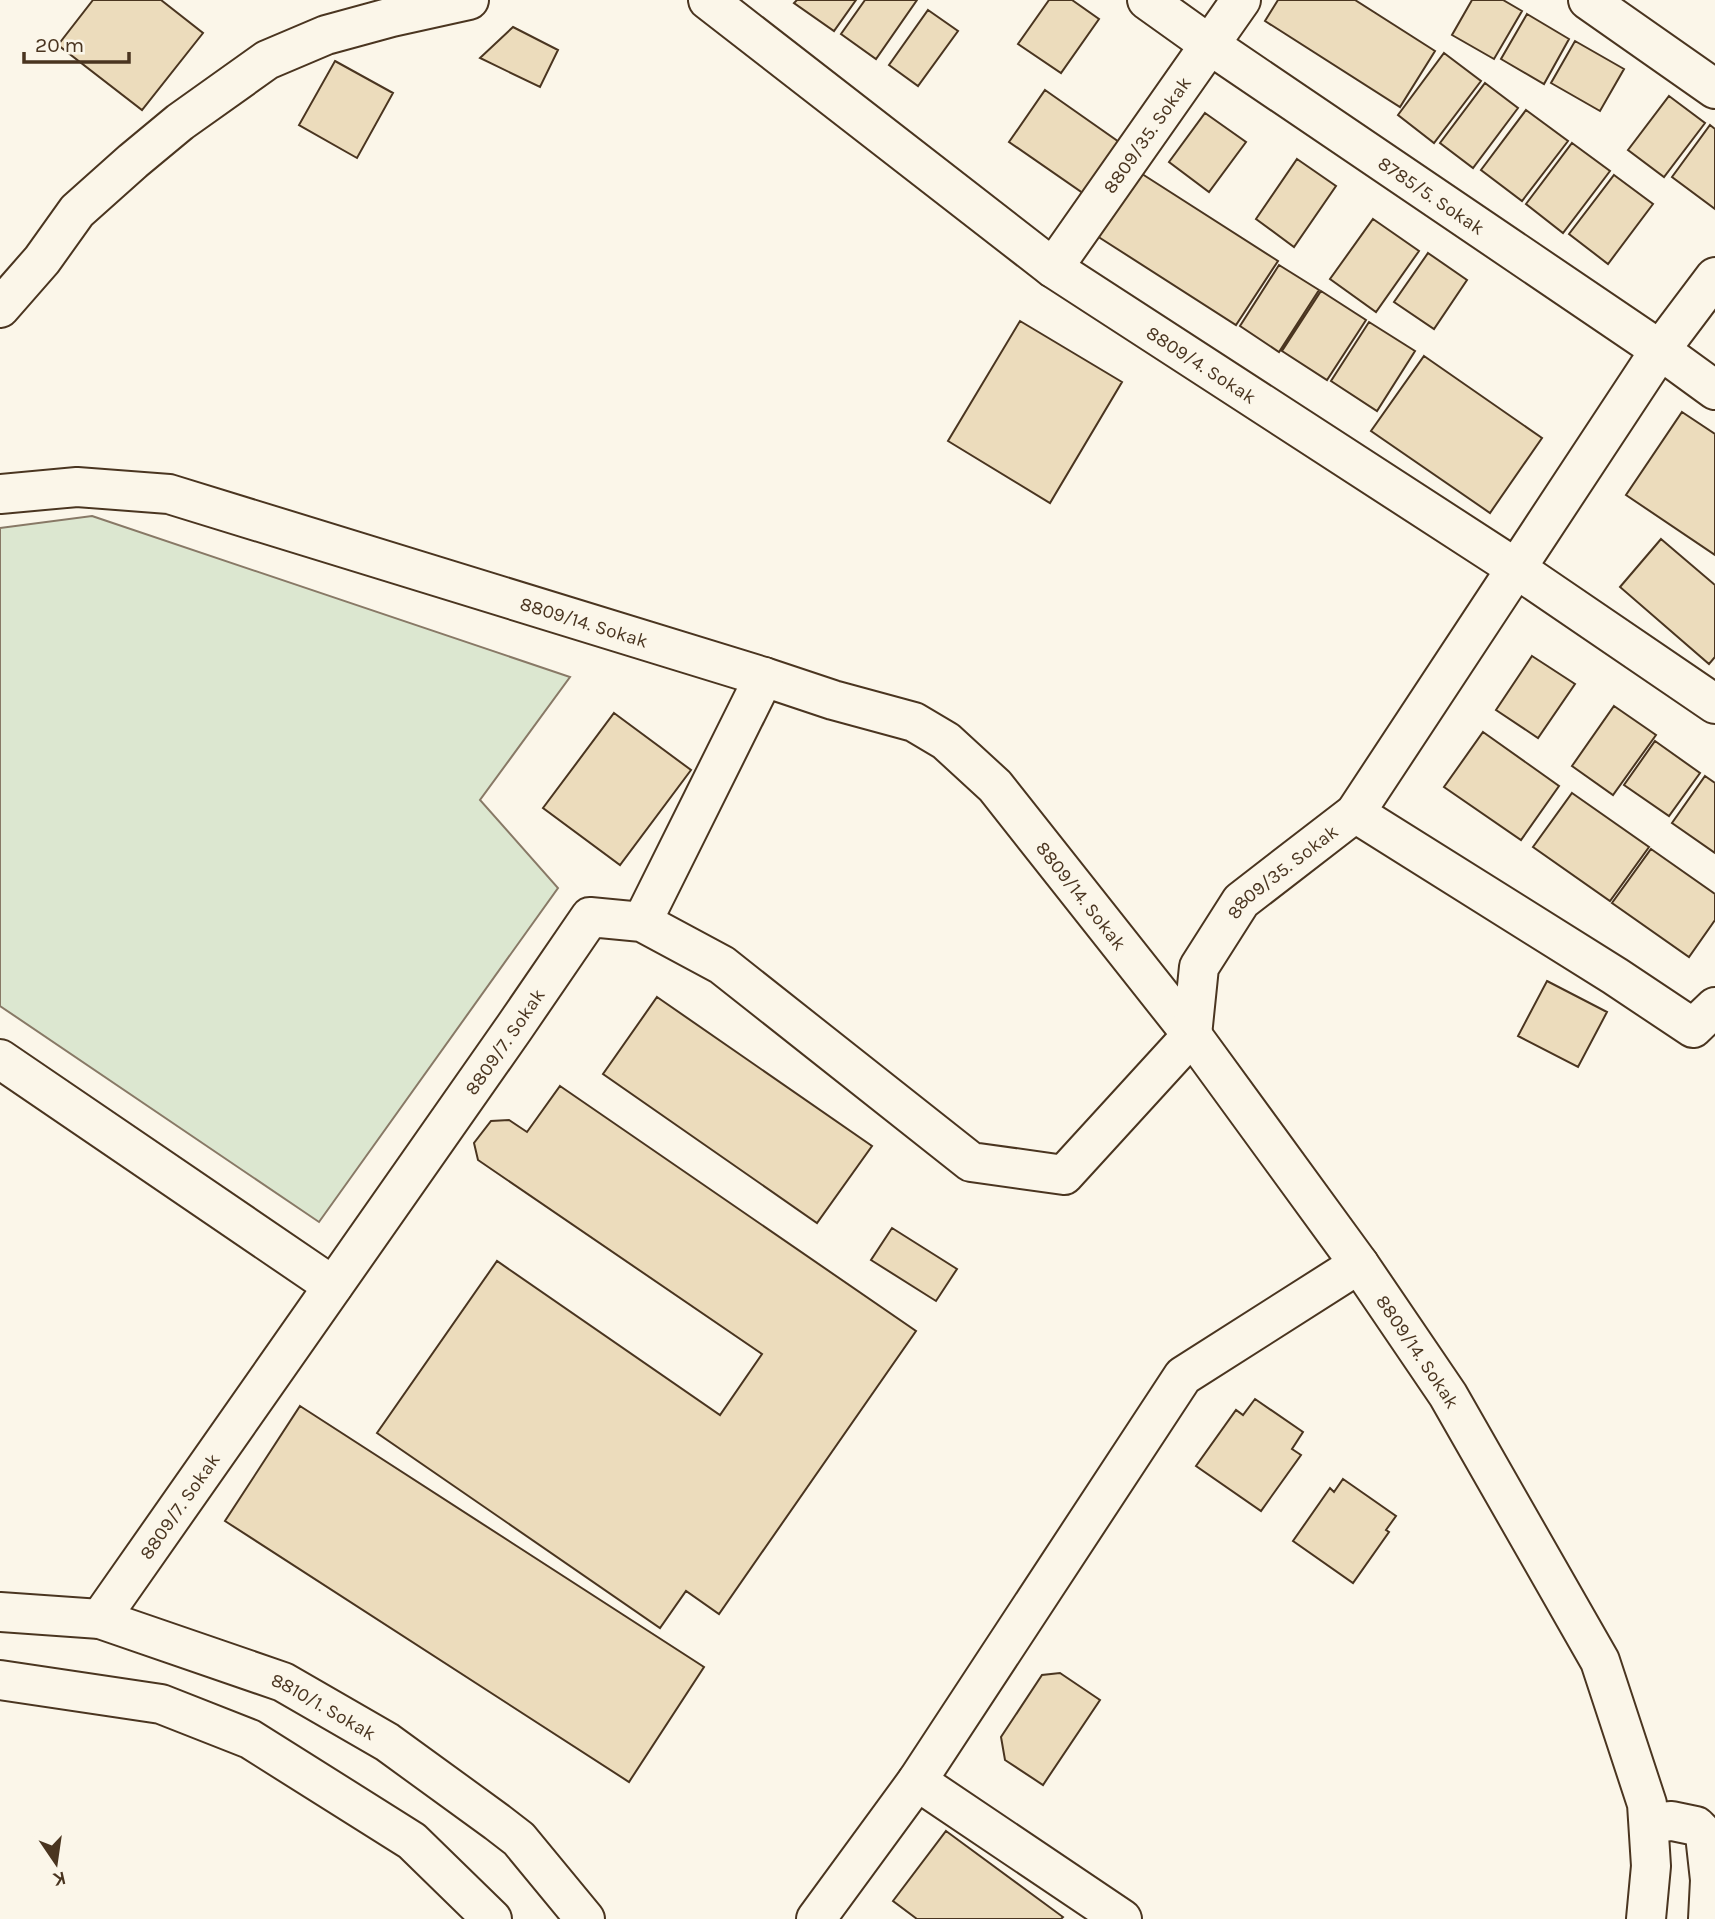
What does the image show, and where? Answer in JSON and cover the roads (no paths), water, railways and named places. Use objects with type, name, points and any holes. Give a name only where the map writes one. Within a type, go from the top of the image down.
[{"type":"street","points":[[0,308],[42,260],[77,211],[180,122],[267,60],[326,35],[469,0]]},
{"type":"street","name":"8809/4. Sokak","points":[[708,0],[1053,268],[1517,569],[1715,704]]},
{"type":"street","name":"8785/5. Sokak","points":[[1147,0],[1715,390]]},
{"type":"street","name":"8809/35. Sokak","points":[[1053,268],[1241,0]]},
{"type":"street","points":[[1588,0],[1715,89]]},
{"type":"street","name":"8809/35. Sokak","points":[[1192,1035],[1199,967],[1241,901],[1355,813],[1660,350],[1715,277]]},
{"type":"street","name":"8809/14. Sokak","points":[[0,494],[77,487],[169,494],[764,677],[833,701],[914,722],[946,741],[995,786],[1192,1035],[1359,1264],[1448,1395],[1600,1661],[1647,1804],[1651,1866],[1646,1919]]},
{"type":"street","points":[[642,922],[764,677]]},
{"type":"street","points":[[1355,813],[1615,976],[1708,1026]]},
{"type":"street","name":"8809/7. Sokak","points":[[100,1619],[590,917],[642,922],[722,965],[971,1162],[1063,1175],[1192,1035]]},
{"type":"street","points":[[0,1059],[333,1286]]},
{"type":"street","points":[[825,1914],[917,1781],[1183,1376],[1359,1264]]},
{"type":"street","name":"8810/1. Sokak","points":[[0,1612],[100,1619],[283,1682],[387,1742],[519,1839],[585,1919]]},
{"type":"street","points":[[0,1680],[160,1704],[250,1739],[412,1841],[492,1919]]},
{"type":"street","points":[[917,1781],[1122,1919]]},
{"type":"street","points":[[1648,1823],[1672,1821],[1696,1826],[1705,1835],[1710,1880],[1708,1919]]}]
